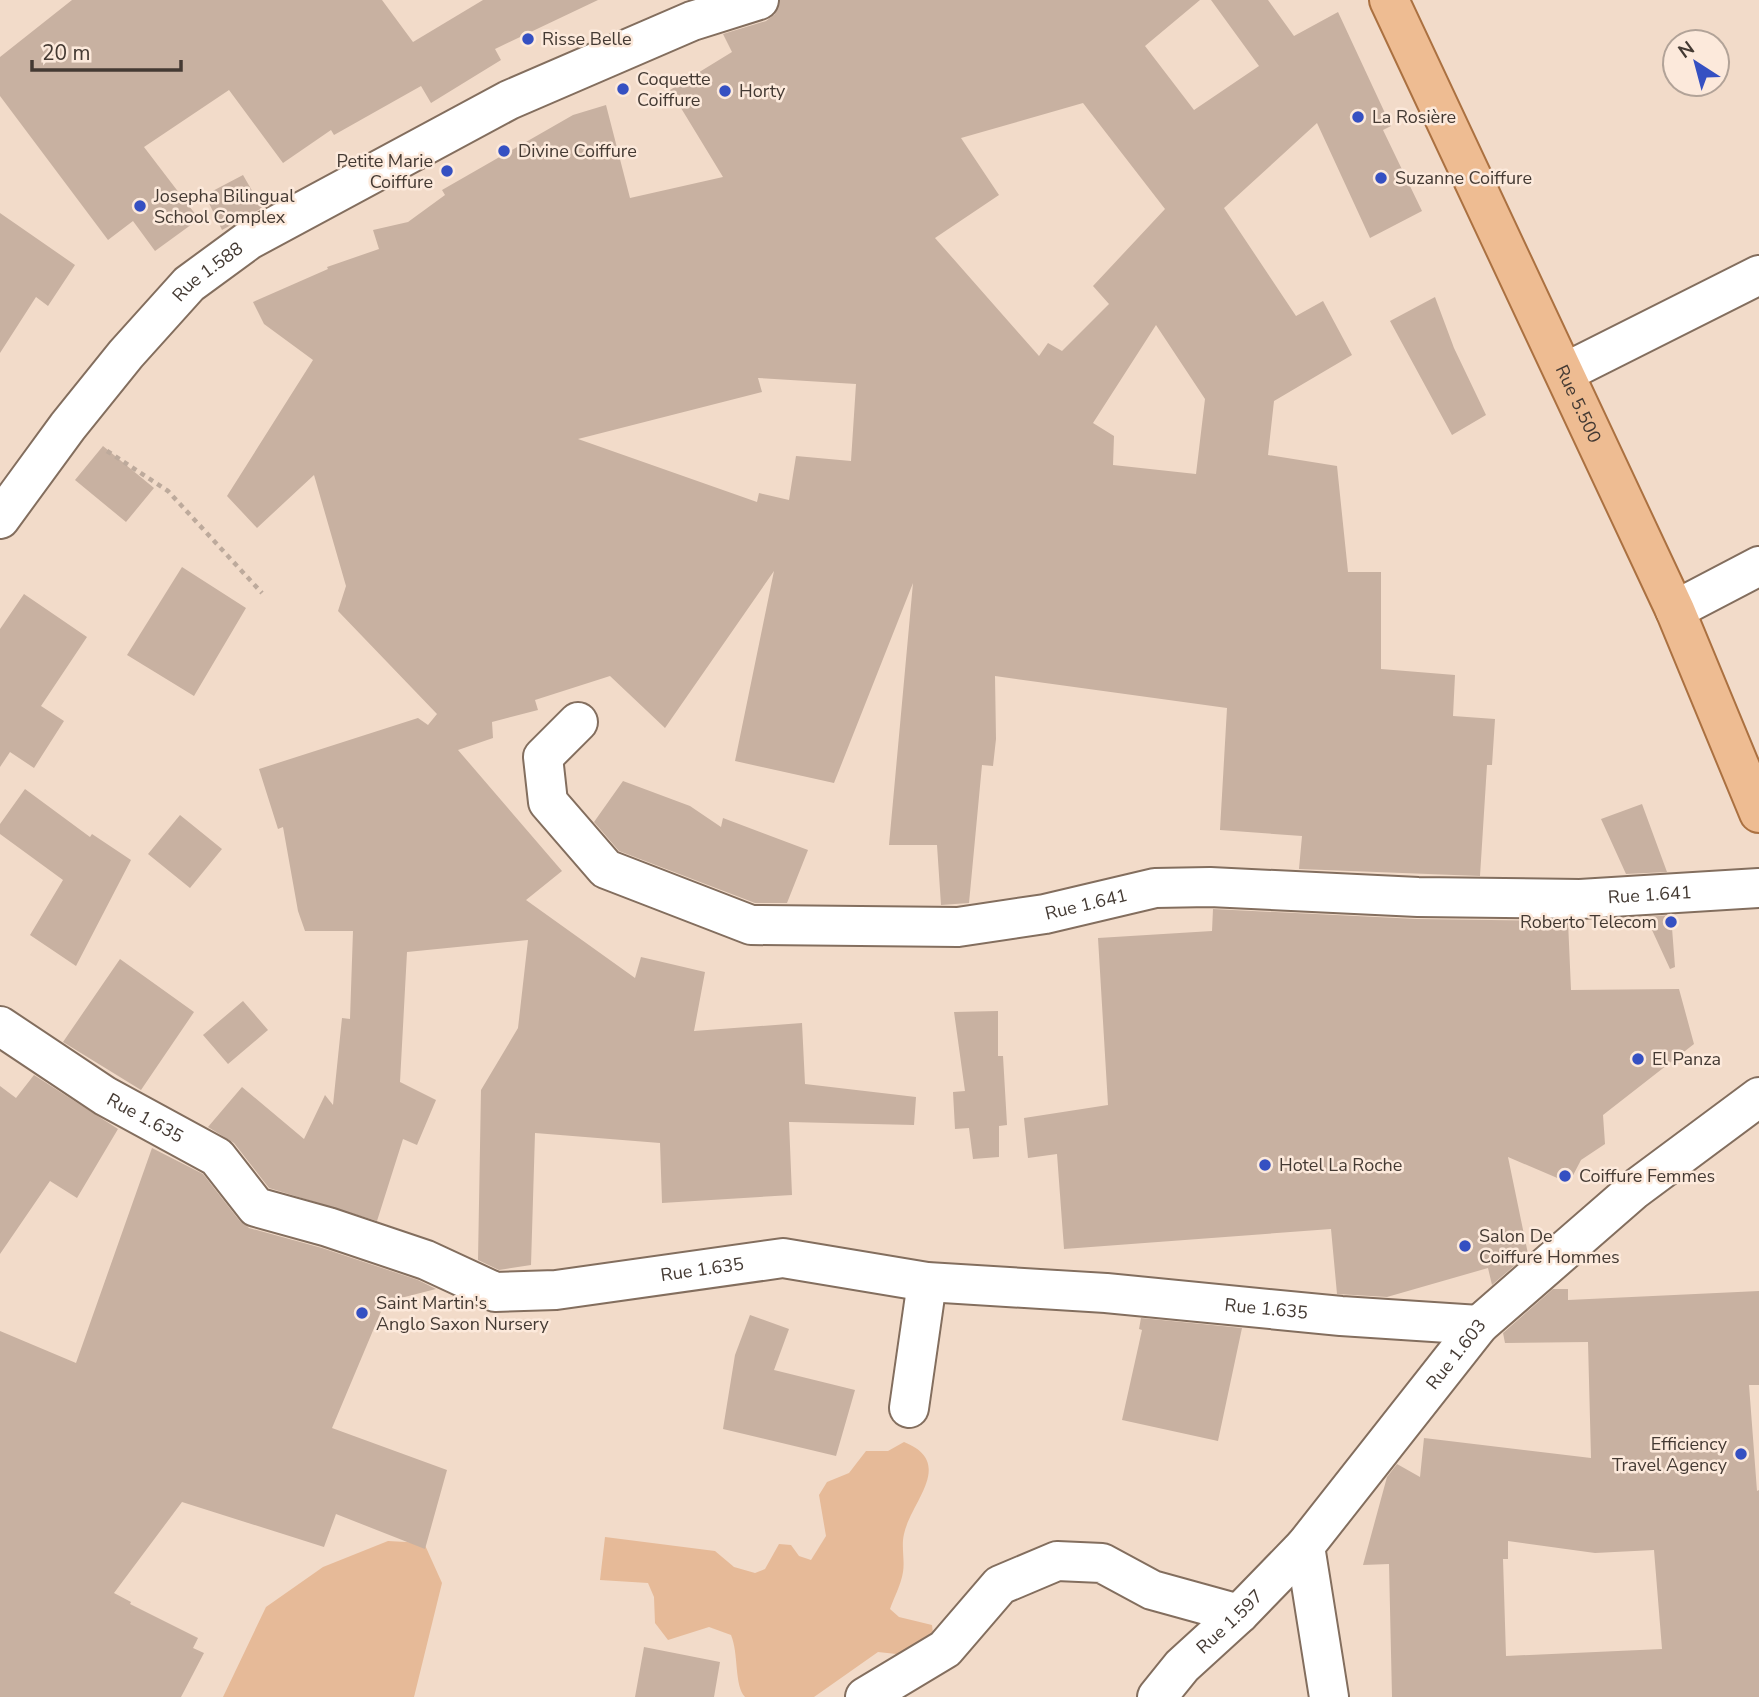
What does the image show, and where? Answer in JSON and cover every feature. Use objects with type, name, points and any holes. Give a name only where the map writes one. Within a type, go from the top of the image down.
[{"type":"main road","name":"Rue 5.500","points":[[1390,0],[1675,610],[1759,813]]},
{"type":"street","name":"Rue 1.588","points":[[0,519],[68,426],[126,354],[189,284],[249,240],[509,100],[688,11],[759,0]]},
{"type":"street","points":[[1566,372],[1759,275]]},
{"type":"street","points":[[1675,610],[1759,566]]},
{"type":"street","name":"Rue 1.641","points":[[578,722],[542,757],[548,802],[606,869],[751,925],[958,927],[1045,914],[1154,888],[1210,887],[1418,897],[1580,899],[1759,888]]},
{"type":"street","name":"Rue 1.635","points":[[0,1026],[105,1096],[217,1157],[256,1207],[328,1227],[426,1260],[495,1292],[556,1290],[783,1258],[927,1282],[1107,1293],[1341,1316],[1479,1325]]},
{"type":"street","name":"Rue 1.603","points":[[1305,1546],[1479,1325],[1634,1190],[1759,1097]]},
{"type":"street","points":[[909,1408],[927,1282]]},
{"type":"street","points":[[1305,1546],[1329,1697]]},
{"type":"street","name":"Rue 1.597","points":[[1157,1697],[1182,1666],[1239,1614],[1305,1546]]},
{"type":"street","points":[[865,1697],[945,1649],[1000,1585],[1057,1561],[1102,1563],[1152,1590],[1239,1614]]},
{"type":"path","points":[[68,426],[168,491],[262,593]]},
{"type":"shaded area","points":[[904,1442],[919,1451],[927,1461],[929,1472],[904,1534],[903,1572],[890,1609],[899,1617],[932,1625],[934,1642],[915,1656],[878,1652],[814,1697],[745,1697],[739,1685],[731,1635],[709,1627],[668,1640],[655,1623],[654,1597],[648,1583],[600,1580],[605,1537],[715,1551],[734,1567],[755,1573],[765,1569],[779,1544],[791,1545],[799,1556],[811,1560],[826,1536],[819,1495],[827,1482],[849,1473],[866,1451],[888,1451]]},
{"type":"shaded area","points":[[388,1541],[424,1543],[442,1583],[414,1697],[223,1697],[266,1607],[323,1567]]},
{"type":"building","points":[[72,0],[382,0],[413,42],[483,0],[598,0],[495,49],[501,60],[431,103],[421,86],[334,135],[331,130],[283,163],[229,90],[144,147],[199,219],[155,251],[133,221],[108,240],[0,96],[0,57]]},
{"type":"building","points":[[780,0],[1200,0],[1145,46],[1194,110],[1259,66],[1211,0],[1268,0],[1294,36],[1338,12],[1391,126],[1383,130],[1422,211],[1370,238],[1317,123],[1224,208],[1296,316],[1323,301],[1352,355],[1274,401],[1268,455],[1337,466],[1348,572],[1381,572],[1381,669],[1455,675],[1453,716],[1495,719],[1492,765],[1487,765],[1480,876],[1299,869],[1302,836],[1220,830],[1227,708],[995,676],[996,739],[993,766],[982,765],[969,903],[941,905],[937,845],[889,845],[913,583],[834,783],[735,761],[774,571],[665,728],[610,676],[535,700],[538,710],[492,722],[493,738],[458,750],[562,871],[526,900],[635,978],[641,957],[705,972],[694,1031],[802,1023],[805,1084],[916,1097],[914,1125],[789,1122],[792,1195],[662,1203],[660,1143],[535,1133],[531,1265],[499,1270],[478,1260],[481,1090],[518,1028],[528,940],[407,952],[400,1082],[436,1100],[417,1145],[403,1139],[377,1221],[269,1188],[234,1143],[208,1127],[242,1087],[304,1139],[325,1095],[333,1105],[342,1018],[350,1019],[353,931],[305,931],[298,911],[283,827],[278,829],[259,769],[418,718],[428,725],[437,714],[338,611],[346,586],[314,475],[257,528],[227,496],[313,360],[264,324],[253,302],[328,269],[327,267],[379,249],[373,230],[408,222],[445,195],[442,190],[573,115],[606,105],[630,198],[723,177],[670,90],[732,52],[723,34],[766,21],[775,14]],"holes":[[[1083,103],[1165,209],[1093,286],[1109,304],[1062,351],[1048,343],[1039,356],[935,238],[999,195],[961,138]],[[1156,325],[1205,399],[1196,474],[1113,465],[1114,436],[1093,423]],[[758,378],[856,384],[851,461],[796,456],[789,500],[759,493],[757,502],[578,439],[762,392]]]},
{"type":"building","points":[[243,175],[262,208],[222,230],[205,195]]},
{"type":"building","points":[[0,213],[75,265],[48,306],[36,297],[0,353]]},
{"type":"building","points":[[1435,297],[1454,348],[1486,415],[1452,435],[1390,321]]},
{"type":"building","points":[[103,446],[154,488],[126,522],[75,480]]},
{"type":"building","points":[[182,567],[246,608],[194,696],[127,655]]},
{"type":"building","points":[[24,594],[87,637],[41,706],[64,721],[34,768],[10,752],[0,767],[0,629]]},
{"type":"building","points":[[623,781],[690,806],[721,827],[723,818],[808,850],[787,903],[755,903],[619,851],[594,822]]},
{"type":"building","points":[[25,789],[90,837],[92,834],[131,860],[76,966],[30,935],[63,880],[0,834],[0,824]]},
{"type":"building","points":[[1642,804],[1667,872],[1626,874],[1601,819]]},
{"type":"building","points":[[180,815],[222,849],[190,888],[148,854]]},
{"type":"building","points":[[1213,909],[1417,919],[1568,921],[1571,990],[1679,989],[1694,1044],[1603,1115],[1605,1144],[1581,1160],[1569,1183],[1508,1157],[1528,1254],[1492,1285],[1488,1268],[1387,1297],[1337,1294],[1331,1229],[1064,1249],[1057,1154],[1028,1158],[1024,1118],[1108,1105],[1098,938],[1212,931]]},
{"type":"building","points":[[1671,915],[1675,967],[1670,969],[1646,917]]},
{"type":"building","points":[[120,959],[194,1012],[141,1090],[63,1042]]},
{"type":"building","points":[[243,1001],[268,1030],[228,1064],[203,1035]]},
{"type":"building","points":[[998,1011],[998,1056],[1003,1056],[1007,1125],[999,1126],[999,1157],[973,1159],[969,1128],[955,1129],[953,1092],[965,1091],[954,1012]]},
{"type":"building","points":[[34,1075],[118,1129],[77,1198],[50,1181],[0,1254],[0,1086],[16,1098]]},
{"type":"building","points":[[152,1148],[203,1174],[239,1220],[249,1228],[322,1248],[418,1280],[436,1289],[385,1302],[332,1428],[447,1470],[425,1549],[336,1514],[324,1547],[182,1502],[114,1593],[131,1602],[130,1604],[198,1638],[193,1648],[204,1653],[181,1697],[0,1697],[0,1331],[76,1363]]},
{"type":"building","points":[[1553,1289],[1568,1289],[1568,1300],[1759,1291],[1759,1385],[1749,1385],[1757,1491],[1759,1490],[1759,1697],[1392,1697],[1389,1564],[1363,1565],[1387,1477],[1397,1464],[1420,1477],[1424,1438],[1591,1458],[1588,1342],[1505,1343],[1503,1333]],"holes":[[[1508,1541],[1595,1553],[1654,1550],[1662,1649],[1506,1656],[1503,1559],[1508,1559]]]},
{"type":"building","points":[[750,1315],[789,1329],[774,1370],[855,1390],[836,1456],[723,1429],[735,1355]]},
{"type":"building","points":[[1141,1318],[1242,1328],[1218,1441],[1122,1420],[1142,1330],[1139,1329]]},
{"type":"building","points":[[644,1647],[720,1662],[714,1697],[635,1697]]},
{"type":"place","name":"Risse Belle","points":[[528,39]]},
{"type":"place","name":"Coquette Coiffure","points":[[623,89]]},
{"type":"place","name":"Horty","points":[[725,91]]},
{"type":"place","name":"La Rosière","points":[[1358,117]]},
{"type":"place","name":"Divine Coiffure","points":[[504,151]]},
{"type":"place","name":"Petite Marie Coiffure","points":[[447,171]]},
{"type":"place","name":"Suzanne Coiffure","points":[[1381,178]]},
{"type":"place","name":"Josepha Bilingual School Complex","points":[[140,206]]},
{"type":"place","name":"Roberto Telecom","points":[[1671,922]]},
{"type":"place","name":"El Panza","points":[[1638,1059]]},
{"type":"place","name":"Hotel La Roche","points":[[1265,1165]]},
{"type":"place","name":"Coiffure Femmes","points":[[1565,1176]]},
{"type":"place","name":"Salon De Coiffure Hommes","points":[[1465,1246]]},
{"type":"place","name":"Saint Martin's Anglo Saxon Nursery","points":[[362,1313]]},
{"type":"place","name":"Efficiency Travel Agency","points":[[1741,1454]]}]
